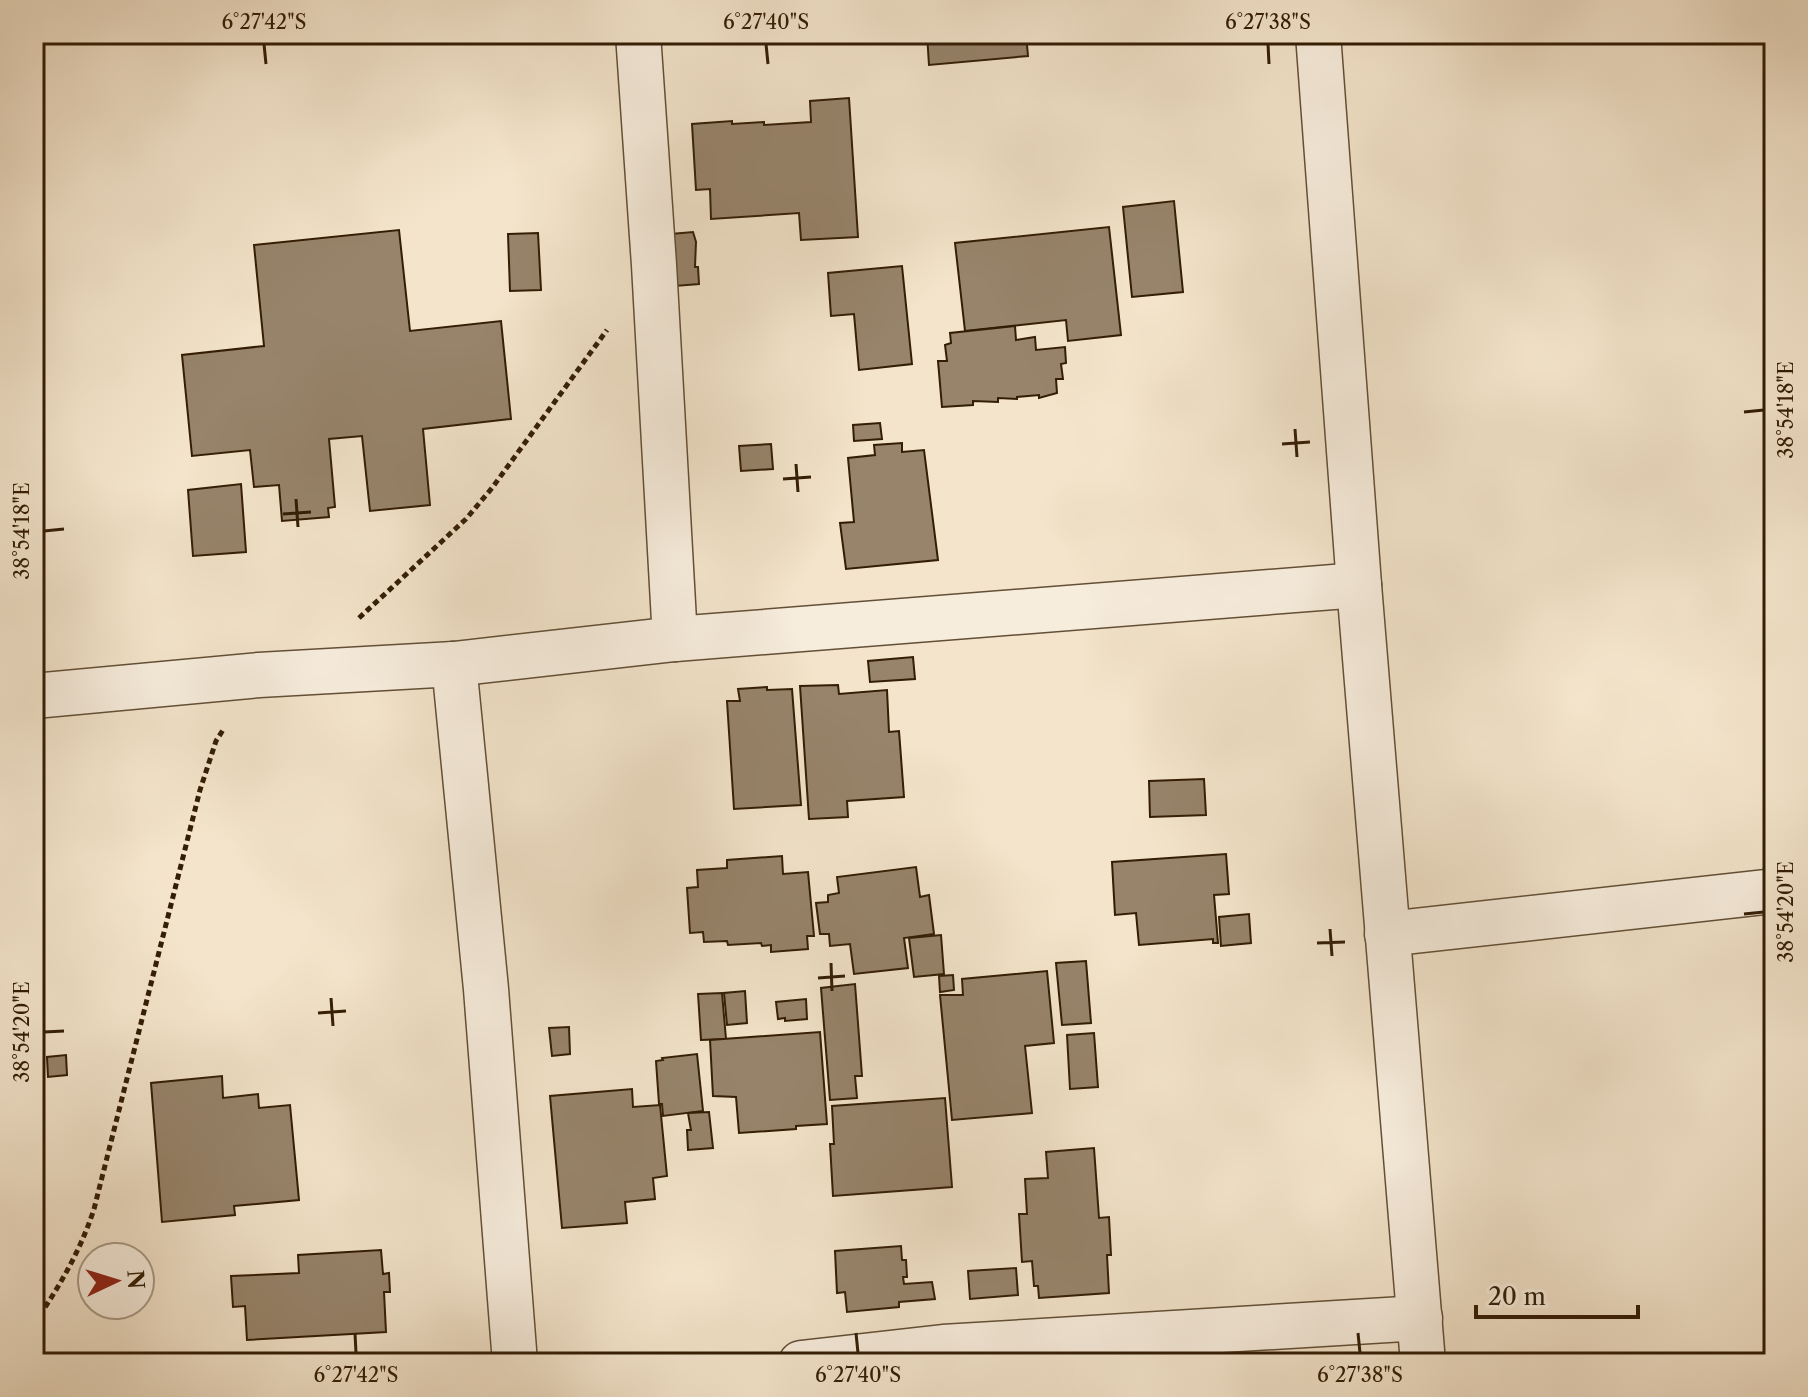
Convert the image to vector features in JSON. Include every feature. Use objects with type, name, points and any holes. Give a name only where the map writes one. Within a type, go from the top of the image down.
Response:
[{"type":"street","points":[[638,34],[675,639]]},
{"type":"street","points":[[1318,34],[1359,585],[1423,1363]]},
{"type":"street","points":[[34,696],[259,675],[454,664],[675,639],[1359,585]]},
{"type":"street","points":[[454,664],[486,989],[515,1363]]},
{"type":"street","points":[[1387,934],[1774,891]]},
{"type":"street","points":[[801,1363],[958,1346],[1420,1318]]},
{"type":"path","points":[[355,622],[466,519],[609,327]]},
{"type":"path","points":[[34,1324],[64,1280],[84,1239],[200,790],[216,741],[259,675]]},
{"type":"building","points":[[927,34],[1026,34],[1028,56],[929,65]]},
{"type":"building","points":[[849,98],[858,237],[801,240],[799,213],[711,219],[710,189],[696,190],[692,124],[811,122],[810,101]]},
{"type":"building","points":[[1174,201],[1183,292],[1132,297],[1123,207]]},
{"type":"building","points":[[1109,227],[1121,335],[1068,341],[1066,320],[965,331],[955,243]]},
{"type":"building","points":[[399,230],[410,331],[501,321],[511,419],[423,429],[430,505],[370,511],[362,436],[329,439],[335,507],[328,508],[329,517],[282,521],[279,485],[254,487],[250,450],[192,456],[182,355],[264,346],[254,245]]},
{"type":"building","points":[[693,232],[699,284],[675,286],[671,234]]},
{"type":"building","points":[[538,233],[541,290],[510,291],[508,234]]},
{"type":"building","points":[[902,266],[912,364],[859,370],[854,314],[831,316],[828,273]]},
{"type":"building","points":[[1015,326],[1016,340],[1035,337],[1036,350],[1065,347],[1066,363],[1061,364],[1063,379],[1056,379],[1057,393],[1039,398],[1039,395],[998,398],[998,402],[973,401],[973,405],[942,407],[938,361],[947,361],[945,345],[951,343],[950,333]]},
{"type":"building","points":[[880,423],[882,439],[854,441],[853,425]]},
{"type":"building","points":[[902,443],[902,452],[924,450],[938,560],[846,569],[840,523],[854,522],[848,458],[875,455],[874,445]]},
{"type":"building","points":[[771,444],[773,469],[741,471],[739,446]]},
{"type":"building","points":[[241,484],[246,552],[193,556],[188,490]]},
{"type":"building","points":[[913,657],[915,679],[870,682],[868,661]]},
{"type":"building","points":[[838,685],[839,694],[887,690],[889,732],[899,731],[904,797],[847,801],[848,817],[809,819],[800,686]]},
{"type":"building","points":[[767,687],[767,690],[792,689],[801,805],[734,809],[727,701],[740,701],[738,689]]},
{"type":"building","points":[[1204,779],[1206,815],[1150,817],[1149,781]]},
{"type":"building","points":[[1226,854],[1229,894],[1214,895],[1218,943],[1213,943],[1213,939],[1139,945],[1136,913],[1115,915],[1112,862]]},
{"type":"building","points":[[782,856],[783,874],[808,872],[814,936],[807,936],[808,949],[771,952],[771,945],[704,942],[703,932],[690,933],[687,888],[698,887],[697,870],[727,868],[727,860]]},
{"type":"building","points":[[916,867],[920,897],[929,895],[934,934],[904,938],[908,968],[854,974],[850,944],[830,946],[829,934],[820,934],[816,903],[828,902],[828,895],[839,893],[837,877]]},
{"type":"building","points":[[1249,914],[1251,943],[1221,946],[1219,917]]},
{"type":"building","points":[[941,935],[944,974],[914,977],[909,938]]},
{"type":"building","points":[[1086,961],[1091,1023],[1062,1025],[1056,963]]},
{"type":"building","points":[[1047,971],[1054,1043],[1025,1046],[1032,1113],[952,1120],[940,995],[963,995],[962,979]]},
{"type":"building","points":[[953,975],[954,990],[940,992],[939,976]]},
{"type":"building","points":[[855,984],[862,1076],[855,1076],[857,1098],[830,1100],[821,988]]},
{"type":"building","points":[[745,991],[747,1023],[727,1025],[724,993]]},
{"type":"building","points":[[722,993],[726,1039],[701,1040],[698,994]]},
{"type":"building","points":[[806,999],[807,1019],[778,1019],[776,1002]]},
{"type":"building","points":[[569,1027],[570,1054],[552,1056],[549,1028]]},
{"type":"building","points":[[820,1032],[827,1124],[739,1133],[736,1097],[713,1096],[710,1040]]},
{"type":"building","points":[[1094,1033],[1098,1087],[1070,1089],[1067,1035]]},
{"type":"building","points":[[697,1054],[703,1111],[663,1116],[662,1104],[659,1104],[656,1061]]},
{"type":"building","points":[[66,1055],[67,1075],[48,1077],[47,1057]]},
{"type":"building","points":[[222,1076],[223,1098],[258,1094],[259,1108],[290,1105],[299,1200],[234,1206],[235,1215],[162,1222],[151,1083]]},
{"type":"building","points":[[632,1089],[633,1107],[660,1105],[667,1176],[653,1178],[655,1199],[625,1202],[627,1223],[562,1228],[550,1096]]},
{"type":"building","points":[[945,1098],[952,1187],[833,1196],[830,1144],[834,1144],[832,1106]]},
{"type":"building","points":[[709,1112],[713,1148],[688,1150],[687,1130],[691,1130],[688,1113]]},
{"type":"building","points":[[1094,1148],[1099,1218],[1109,1217],[1109,1293],[1039,1298],[1038,1286],[1034,1286],[1032,1261],[1022,1262],[1019,1214],[1027,1214],[1025,1179],[1048,1178],[1046,1152]]},
{"type":"building","points":[[901,1246],[902,1260],[906,1260],[907,1277],[903,1277],[904,1284],[932,1282],[935,1299],[899,1302],[899,1307],[847,1312],[845,1292],[837,1293],[835,1251]]},
{"type":"building","points":[[381,1250],[383,1274],[389,1273],[390,1292],[384,1292],[386,1332],[247,1340],[245,1306],[233,1307],[231,1276],[299,1273],[298,1255]]},
{"type":"building","points":[[1016,1268],[1018,1295],[970,1299],[968,1271]]}]
